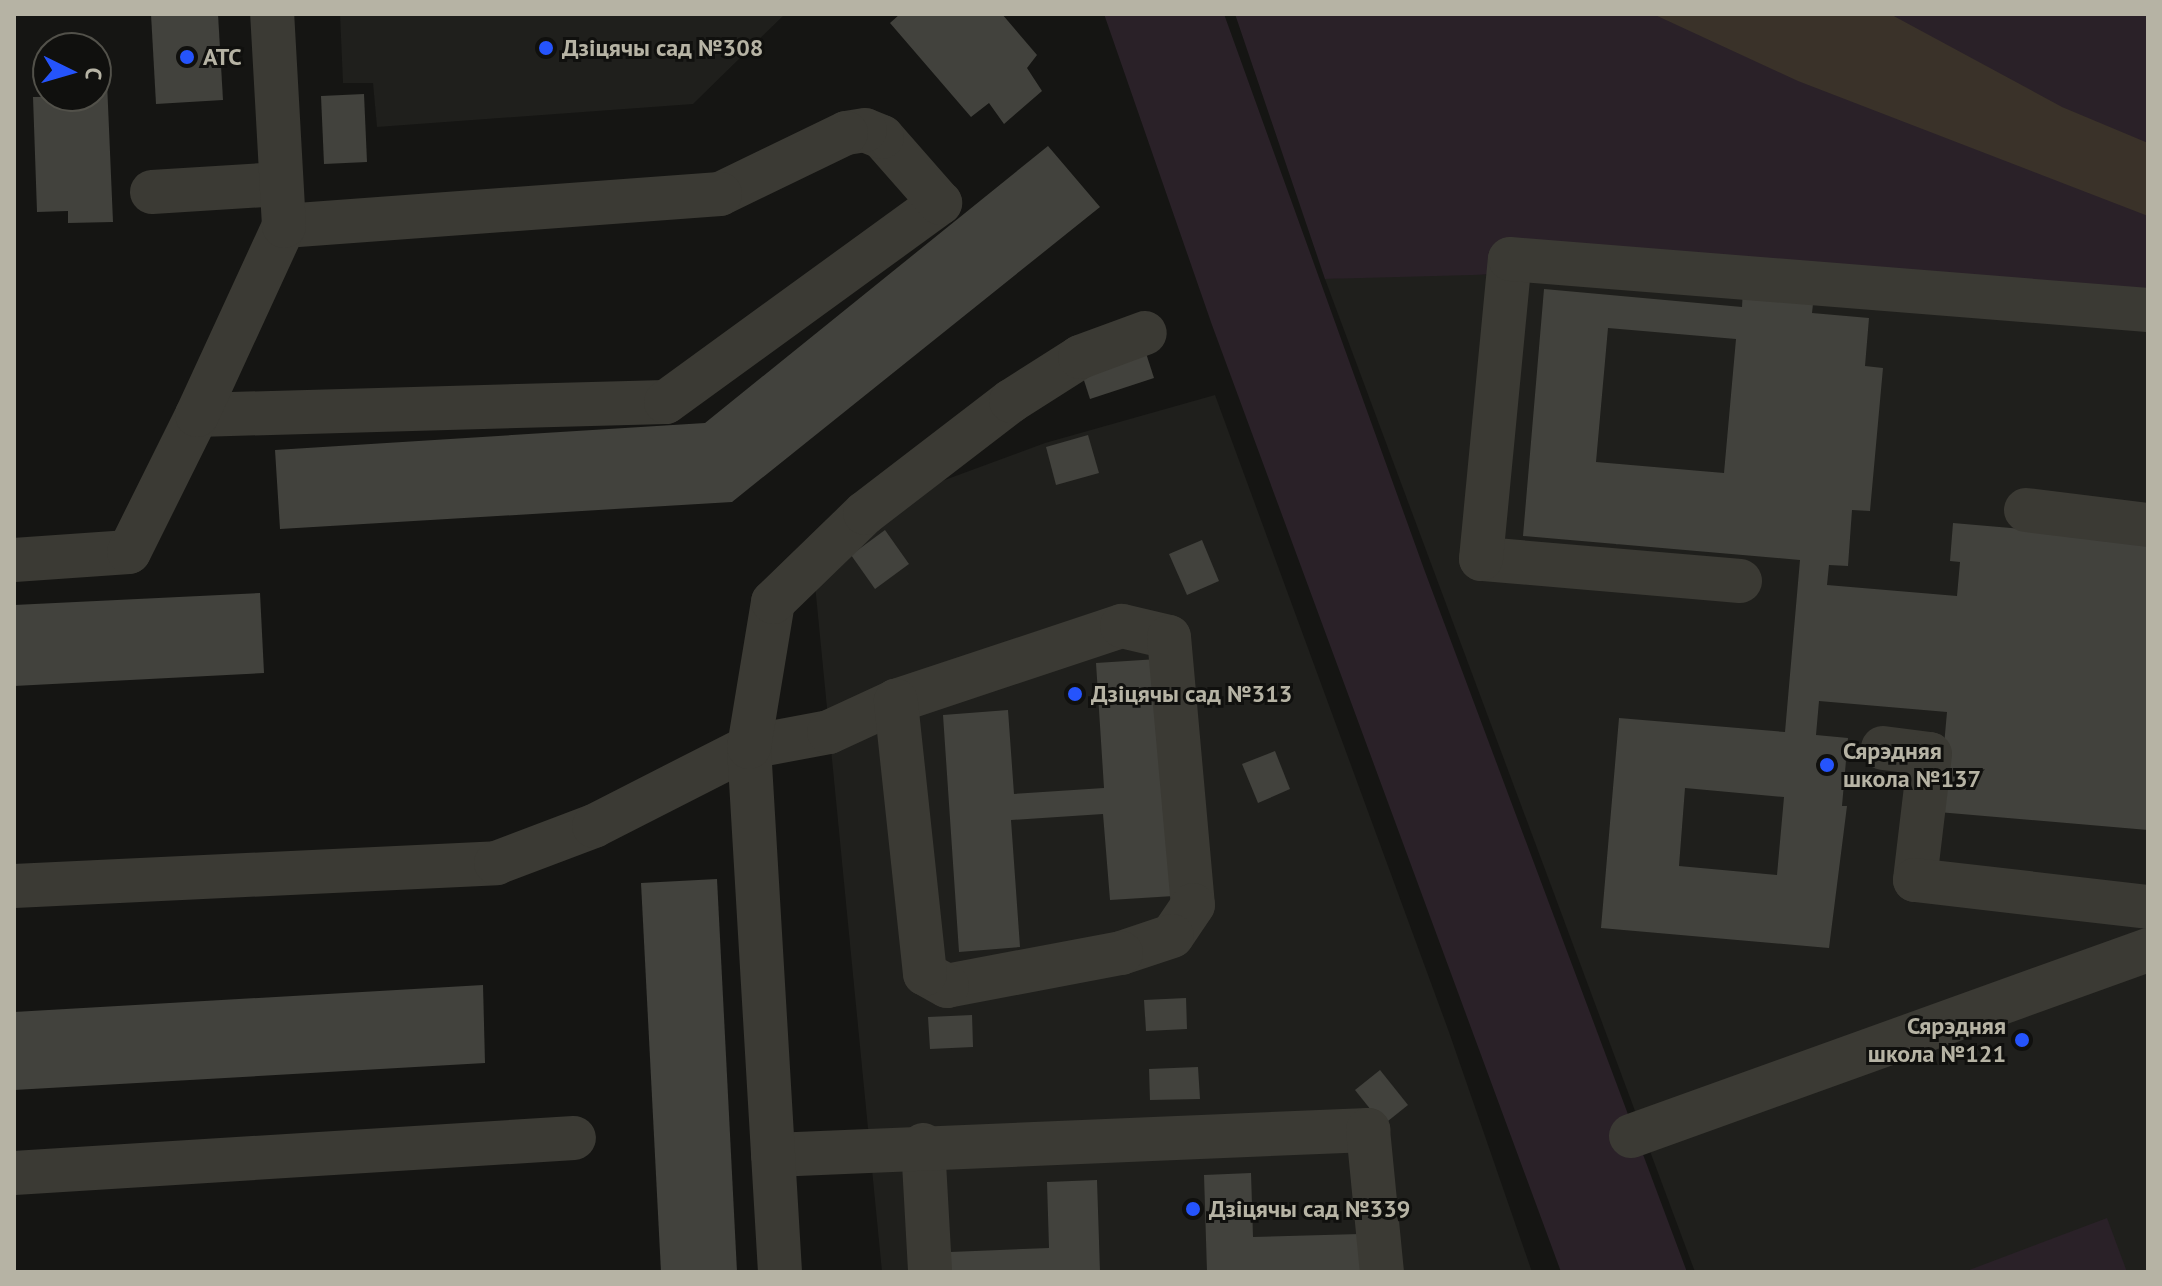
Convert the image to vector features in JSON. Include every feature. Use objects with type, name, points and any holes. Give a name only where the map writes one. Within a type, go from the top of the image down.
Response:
[{"type":"lane","points":[[14,560],[129,552],[197,415],[282,205],[272,14]]},
{"type":"lane","points":[[152,192],[282,205],[720,194],[846,133],[865,130],[882,137],[940,203],[666,402],[197,415]]},
{"type":"lane","points":[[1740,581],[1481,559],[1510,259],[2148,310]]},
{"type":"lane","points":[[780,1272],[749,747],[773,602],[865,513],[1011,401],[1080,357],[1145,333]]},
{"type":"lane","points":[[2026,510],[2148,525]]},
{"type":"lane","points":[[14,886],[496,863],[594,826],[749,747],[829,732],[896,701],[1122,626],[1169,637],[1193,905],[1172,936],[1121,953],[947,986],[925,974],[896,701]]},
{"type":"lane","points":[[1883,748],[1930,754],[1915,880],[2148,907]]},
{"type":"lane","points":[[1631,1136],[2148,950]]},
{"type":"lane","points":[[773,1155],[923,1145],[1368,1130],[1382,1272]]},
{"type":"lane","points":[[14,1173],[574,1138]]},
{"type":"lane","points":[[923,1145],[930,1272]]},
{"type":"shaded area","name":"Дзіцячы сад №308","points":[[340,14],[785,14],[693,104],[377,127],[373,83],[343,83]]},
{"type":"shaded area","points":[[1104,14],[1224,14],[1424,569],[1687,1272],[1561,1272],[1212,325]]},
{"type":"shaded area","points":[[1235,14],[2148,14],[2148,328],[1509,274],[1325,279]]},
{"type":"shaded area","points":[[1653,14],[1890,14],[2062,107],[2148,143],[2148,216],[1798,81]]},
{"type":"shaded area","name":"Сярэдняя школа №137","points":[[1449,272],[2148,328],[2148,1272],[1695,1272],[1325,279]]},
{"type":"shaded area","name":"Дзіцячы сад №313","points":[[1215,395],[1449,1032],[1532,1272],[882,1272],[815,585],[904,495],[1045,443]]},
{"type":"shaded area","points":[[2107,1218],[2127,1272],[1964,1272]]},
{"type":"building","name":"АТС","points":[[151,14],[218,14],[223,100],[156,104]]},
{"type":"building","points":[[900,14],[1002,14],[1037,55],[1027,68],[1042,91],[1004,124],[989,103],[971,117],[890,23]]},
{"type":"building","points":[[364,94],[367,162],[324,164],[321,96]]},
{"type":"building","points":[[34,112],[108,112],[113,222],[68,223],[68,211],[37,212]]},
{"type":"building","points":[[1048,146],[1100,207],[732,502],[280,529],[275,450],[705,423]]},
{"type":"building","points":[[1544,289],[1742,307],[1743,289],[1814,295],[1812,313],[1869,318],[1865,366],[1883,368],[1870,511],[1852,510],[1848,566],[1829,565],[1827,585],[1957,596],[1960,562],[1950,561],[1953,523],[2148,540],[2148,830],[1938,812],[1947,712],[1819,701],[1816,735],[1848,738],[1842,806],[1847,806],[1829,948],[1601,928],[1619,718],[1785,732],[1800,560],[1523,536]],"holes":[[[1608,328],[1736,339],[1724,473],[1596,462]],[[1685,788],[1784,797],[1777,875],[1679,866]]]},
{"type":"building","points":[[1144,347],[1154,378],[1090,399],[1080,368]]},
{"type":"building","points":[[1088,435],[1099,473],[1056,485],[1046,447]]},
{"type":"building","points":[[885,530],[909,564],[875,589],[851,555]]},
{"type":"building","points":[[1202,540],[1219,581],[1187,595],[1169,554]]},
{"type":"building","points":[[260,593],[264,673],[14,686],[14,605]]},
{"type":"building","points":[[1158,659],[1174,896],[1110,900],[1103,814],[1011,820],[1020,947],[959,952],[943,715],[1008,710],[1014,794],[1104,788],[1096,663]]},
{"type":"building","points":[[1275,751],[1290,789],[1258,803],[1242,764]]},
{"type":"building","points":[[717,879],[737,1272],[661,1272],[641,883]]},
{"type":"building","points":[[483,985],[485,1063],[14,1090],[14,1012]]},
{"type":"building","points":[[1186,998],[1187,1029],[1146,1031],[1144,1000]]},
{"type":"building","points":[[972,1015],[973,1047],[930,1049],[928,1017]]},
{"type":"building","points":[[1198,1067],[1200,1099],[1150,1100],[1149,1069]]},
{"type":"building","points":[[1380,1070],[1408,1105],[1383,1125],[1355,1090]]},
{"type":"building","points":[[1251,1173],[1253,1237],[1360,1234],[1362,1272],[1207,1272],[1204,1175]]},
{"type":"building","points":[[1097,1180],[1100,1272],[951,1272],[950,1252],[1049,1248],[1047,1182]]},
{"type":"place","name":"Дзіцячы сад №308","points":[[546,48]]},
{"type":"place","name":"АТС","points":[[187,57]]},
{"type":"place","name":"Дзіцячы сад №313","points":[[1075,694]]},
{"type":"place","name":"Сярэдняя школа №137","points":[[1827,765]]},
{"type":"place","name":"Сярэдняя школа №121","points":[[2022,1040]]},
{"type":"place","name":"Дзіцячы сад №339","points":[[1193,1209]]}]
